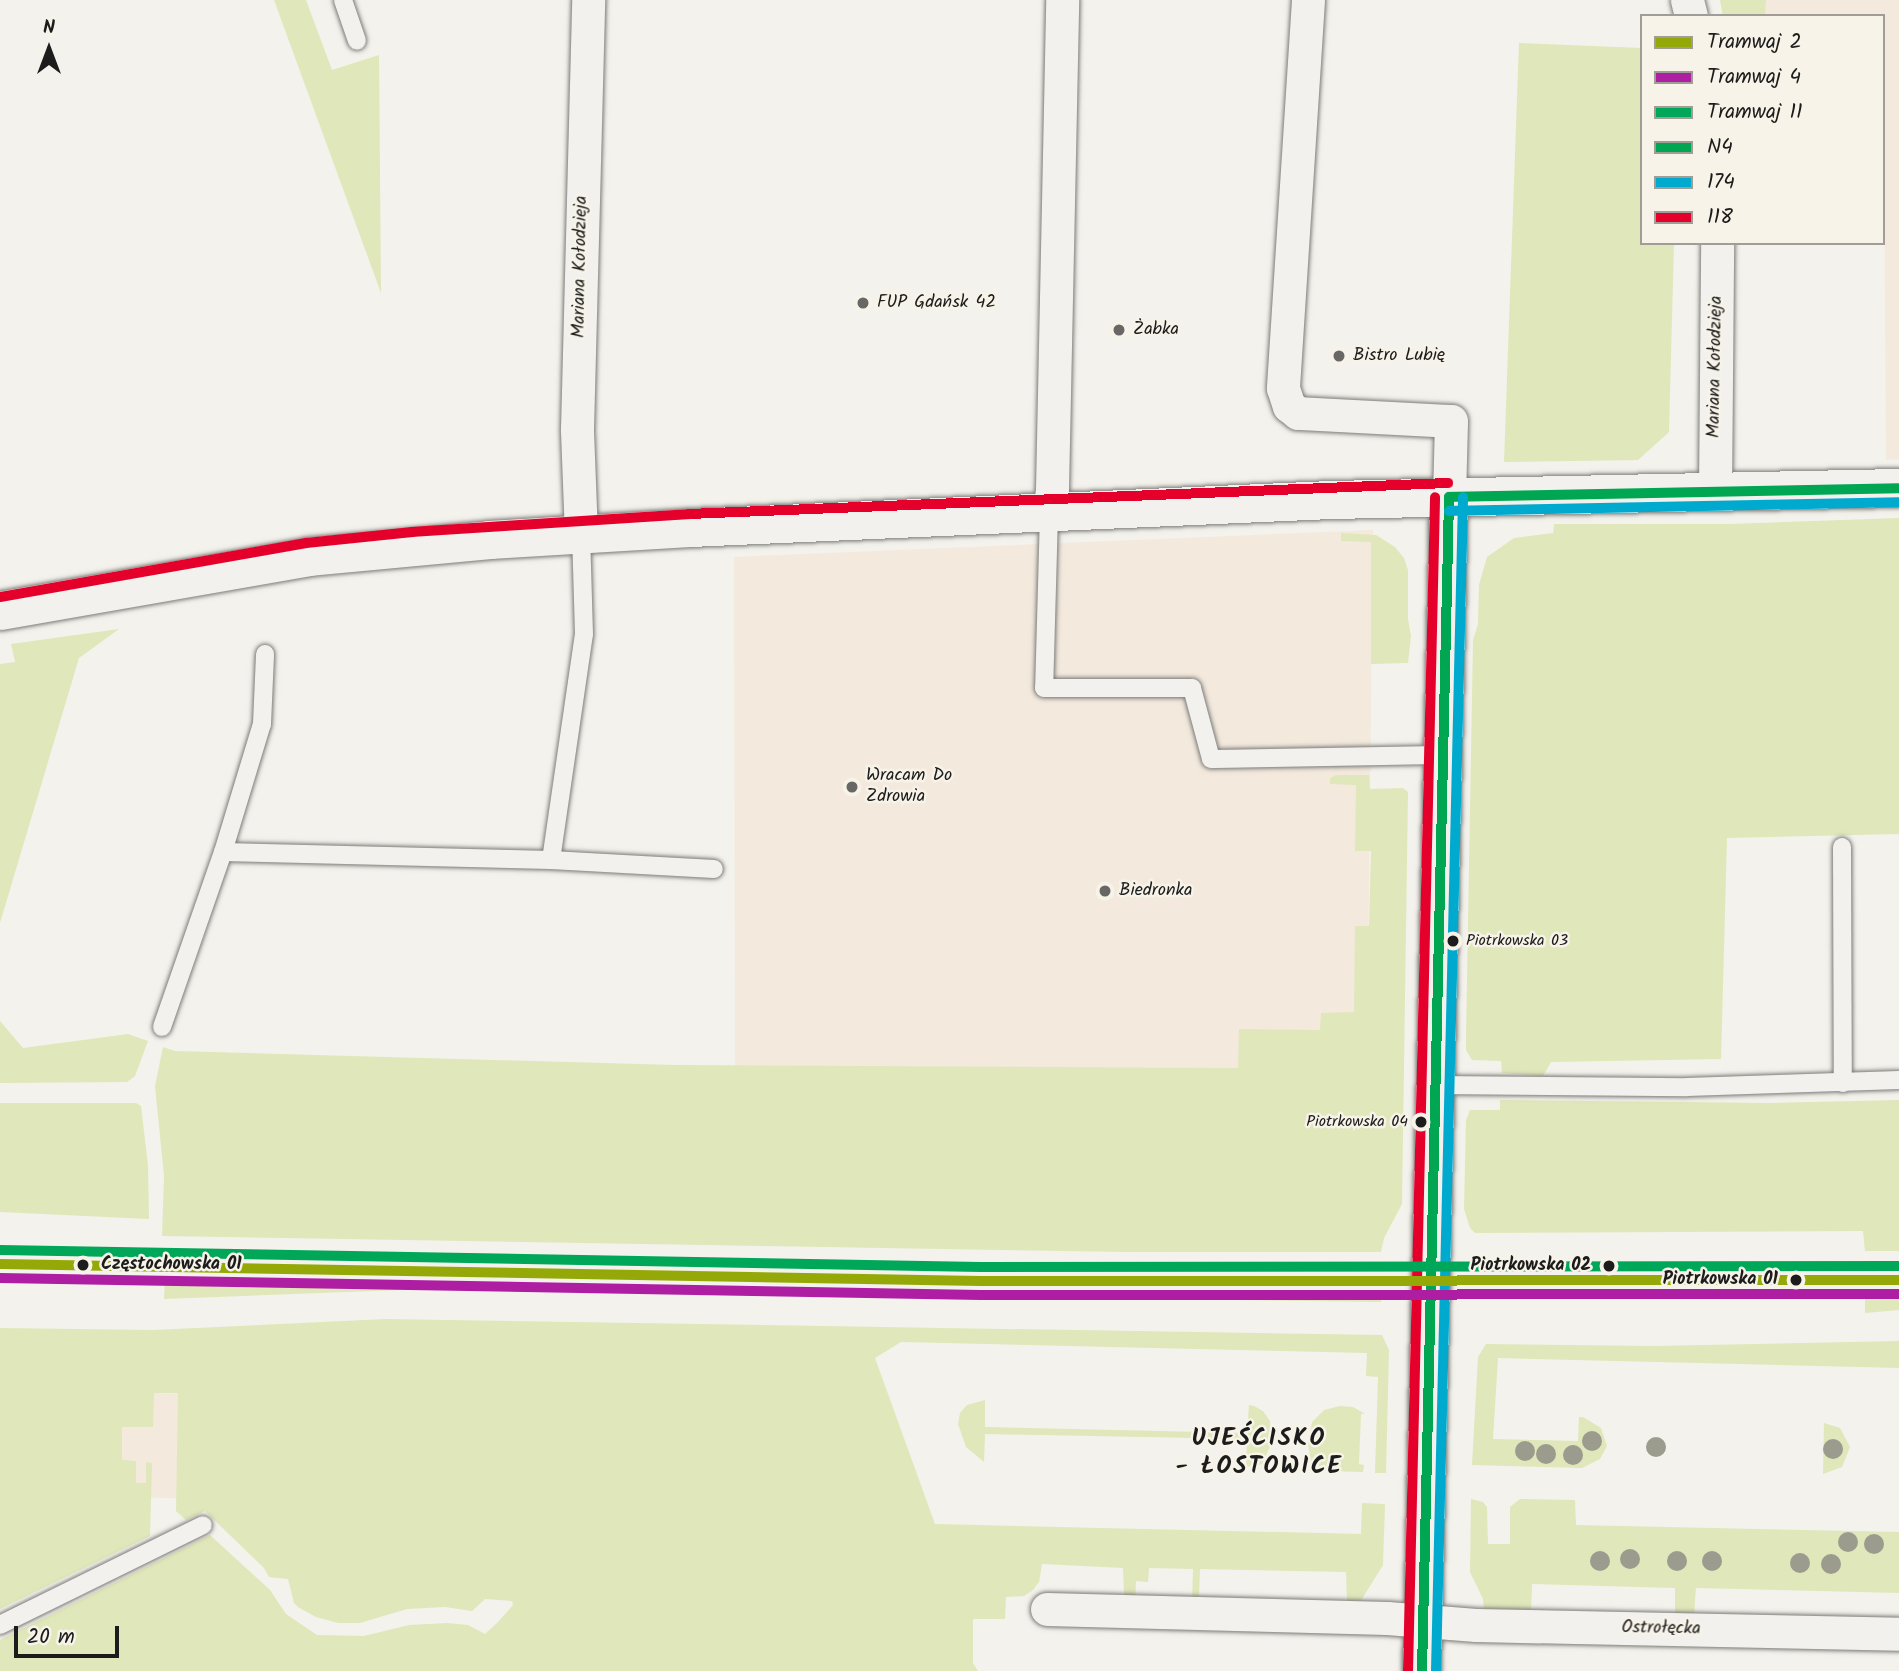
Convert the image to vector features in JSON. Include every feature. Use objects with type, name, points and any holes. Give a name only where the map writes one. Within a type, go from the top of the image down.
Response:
[{"type":"street","name":"Mariana Kołodzieja","points":[[581,535],[577,429],[588,0]]},
{"type":"street","points":[[1049,514],[1052,489],[1062,0]]},
{"type":"street","points":[[1308,0],[1283,388],[1289,406],[1298,413],[1451,421],[1422,1671]]},
{"type":"street","name":"Mariana Kołodzieja","points":[[1715,492],[1717,245]]},
{"type":"street","points":[[0,611],[308,557],[413,546],[581,535],[1449,497],[1899,488]]},
{"type":"street","name":"Ostrołęcka","points":[[1047,1609],[1476,1625],[1899,1634]]},
{"type":"lane","points":[[344,0],[357,41]]},
{"type":"lane","points":[[1049,514],[1044,688],[1192,688],[1210,759],[1443,755]]},
{"type":"lane","points":[[551,860],[584,634],[581,535]]},
{"type":"lane","points":[[162,1027],[223,852],[262,724],[265,654]]},
{"type":"lane","points":[[1842,847],[1843,1083]]},
{"type":"lane","points":[[223,852],[551,860],[714,869]]},
{"type":"lane","points":[[1436,1085],[1631,1087],[1899,1080]]},
{"type":"lane","points":[[0,1625],[203,1525]]},
{"type":"shaded area","points":[[1766,0],[1899,0],[1899,459],[1886,460],[1885,14],[1765,14]]},
{"type":"shaded area","points":[[1373,530],[1367,1065],[1239,1068],[735,1066],[734,557]]},
{"type":"shaded area","points":[[89,1392],[209,1394],[206,1499],[87,1496]]},
{"type":"green space","points":[[274,0],[306,0],[332,70],[379,55],[381,293]]},
{"type":"green space","points":[[1720,0],[1766,0],[1765,14],[1723,14]]},
{"type":"green space","points":[[1519,43],[1640,48],[1640,245],[1674,245],[1669,432],[1638,460],[1504,462]]},
{"type":"green space","points":[[1899,518],[1899,834],[1727,838],[1721,1059],[1551,1062],[1543,1076],[1502,1073],[1501,1061],[1472,1060],[1466,1050],[1466,1036],[1473,640],[1478,624],[1479,585],[1487,557],[1514,538],[1553,533],[1554,524],[1729,524]]},
{"type":"green space","points":[[1341,533],[1376,535],[1395,547],[1404,558],[1408,570],[1408,619],[1411,636],[1408,663],[1371,664],[1371,542],[1341,541]]},
{"type":"green space","points":[[119,629],[79,658],[0,923],[0,664],[15,662],[11,644]]},
{"type":"green space","points":[[1336,775],[1369,775],[1370,789],[1403,788],[1408,792],[1402,1204],[1384,1238],[1381,1252],[1129,1252],[162,1236],[164,1176],[155,1086],[163,1047],[175,1051],[674,1065],[1238,1068],[1239,1029],[1320,1030],[1321,1013],[1354,1012],[1355,926],[1369,926],[1371,851],[1355,851],[1356,785],[1330,784],[1330,778]]},
{"type":"green space","points":[[0,1021],[23,1048],[128,1034],[148,1041],[135,1076],[127,1082],[0,1083]]},
{"type":"green space","points":[[1500,1100],[1770,1103],[1899,1100],[1899,1251],[1865,1251],[1863,1231],[1475,1233],[1470,1228],[1464,1209],[1466,1120],[1470,1110],[1500,1110]]},
{"type":"green space","points":[[0,1103],[136,1103],[141,1106],[148,1166],[149,1219],[0,1212]]},
{"type":"green space","points":[[165,1278],[1027,1292],[1381,1292],[1381,1302],[426,1289],[164,1299]]},
{"type":"green space","points":[[1865,1290],[1899,1290],[1899,1310],[1865,1313]]},
{"type":"green space","points":[[386,1319],[1382,1335],[1389,1350],[1386,1473],[1375,1473],[1378,1377],[1366,1376],[1367,1353],[901,1342],[875,1358],[935,1524],[1361,1534],[1362,1503],[1385,1504],[1383,1565],[1360,1602],[1347,1602],[1346,1572],[1200,1569],[1199,1596],[1192,1603],[1193,1569],[1149,1568],[1148,1582],[1136,1581],[1135,1603],[1126,1599],[1123,1568],[1042,1564],[1039,1582],[1033,1590],[1024,1596],[1006,1597],[1005,1619],[973,1619],[973,1663],[978,1671],[0,1671],[0,1640],[210,1535],[270,1590],[286,1614],[317,1635],[364,1636],[409,1625],[447,1623],[468,1625],[485,1634],[513,1605],[512,1601],[485,1599],[472,1611],[445,1607],[407,1609],[360,1623],[338,1623],[316,1617],[294,1603],[288,1579],[269,1577],[264,1568],[205,1511],[186,1520],[176,1511],[178,1393],[154,1393],[153,1427],[122,1427],[122,1460],[136,1461],[136,1483],[146,1483],[146,1462],[152,1463],[150,1536],[0,1609],[0,1328],[153,1330]]},
{"type":"green space","points":[[1899,1341],[1899,1368],[1498,1358],[1493,1439],[1578,1441],[1579,1417],[1583,1417],[1601,1428],[1607,1446],[1600,1459],[1582,1468],[1472,1465],[1478,1357],[1486,1344],[1654,1346]]},
{"type":"green space","points":[[985,1400],[985,1427],[1247,1433],[1249,1405],[1263,1411],[1270,1421],[1271,1444],[1262,1464],[1246,1467],[1247,1439],[985,1434],[984,1462],[966,1447],[958,1424],[960,1413],[967,1405]]},
{"type":"green space","points":[[1340,1406],[1353,1407],[1365,1414],[1361,1414],[1359,1464],[1364,1465],[1363,1472],[1325,1471],[1311,1462],[1308,1444],[1312,1422],[1324,1410]]},
{"type":"green space","points":[[1824,1423],[1840,1428],[1850,1447],[1842,1467],[1823,1474]]},
{"type":"green space","points":[[1471,1499],[1483,1502],[1487,1507],[1488,1544],[1510,1544],[1510,1507],[1520,1499],[1575,1500],[1576,1525],[1899,1532],[1899,1593],[1696,1588],[1694,1615],[1675,1614],[1675,1588],[1532,1584],[1531,1611],[1484,1610],[1483,1599],[1470,1572]]},
{"type":"tram line","name":"11","points":[[0,1250],[981,1267],[1899,1266]]},
{"type":"tram line","name":"2","points":[[0,1264],[981,1281],[1899,1280]]},
{"type":"tram line","name":"4","points":[[0,1278],[981,1295],[1899,1294]]},
{"type":"transit line","name":"118","points":[[0,597],[306,543],[412,532],[689,514],[1448,483]]},
{"type":"transit line","name":"N4","points":[[1449,497],[1899,488]]},
{"type":"transit line","name":"118","points":[[1408,1671],[1435,497]]},
{"type":"transit line","name":"N4","points":[[1422,1671],[1449,497]]},
{"type":"transit line","name":"174","points":[[1436,1671],[1463,497]]},
{"type":"transit line","name":"174","points":[[1449,511],[1899,502]]},
{"type":"place","name":"FUP Gdańsk 42","points":[[863,303]]},
{"type":"place","name":"Żabka","points":[[1119,330]]},
{"type":"place","name":"Bistro Lubię","points":[[1339,356]]},
{"type":"place","name":"Wracam Do Zdrowia","points":[[852,787]]},
{"type":"place","name":"Biedronka","points":[[1105,891]]},
{"type":"place","name":"Piotrkowska 03","points":[[1453,941]]},
{"type":"place","name":"Piotrkowska 04","points":[[1421,1122]]},
{"type":"place","name":"Częstochowska 01","points":[[83,1265]]},
{"type":"place","name":"Piotrkowska 02","points":[[1609,1266]]},
{"type":"place","name":"Piotrkowska 01","points":[[1796,1280]]},
{"type":"district","name":"UJEŚCISKO - ŁOSTOWICE","points":[[1259,1453]]}]
